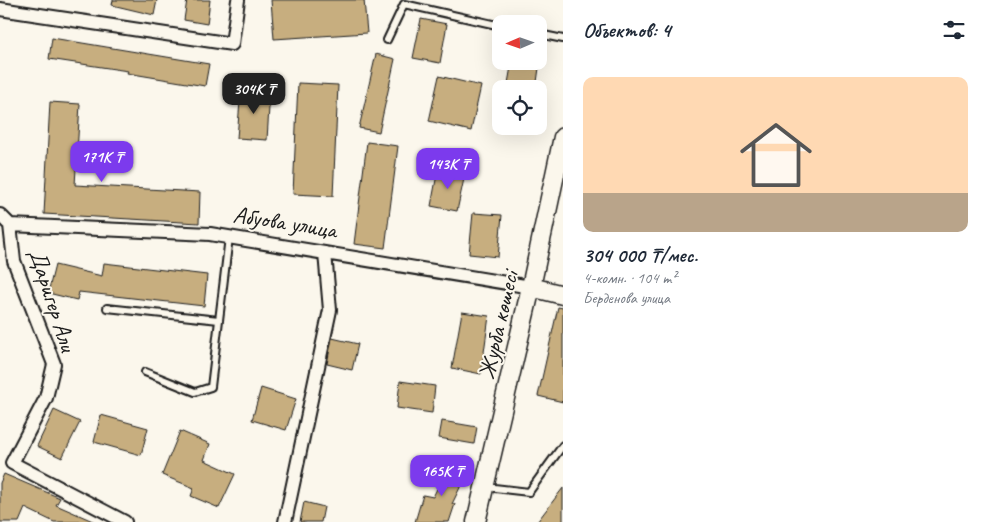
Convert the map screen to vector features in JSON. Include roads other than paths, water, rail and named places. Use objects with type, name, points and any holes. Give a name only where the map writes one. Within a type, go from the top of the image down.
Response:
[{"type":"street","points":[[0,9],[232,44],[238,0]]},
{"type":"street","name":"Журба көшесі","points":[[476,522],[531,288],[563,138]]},
{"type":"street","points":[[0,215],[10,225]]},
{"type":"street","name":"Абуова улица","points":[[10,225],[210,234],[563,295]]},
{"type":"street","name":"Даригер Али","points":[[10,225],[14,261],[54,364],[46,398],[12,463],[125,522]]},
{"type":"street","points":[[284,522],[330,310],[325,253]]},
{"type":"lane","points":[[386,40],[404,4],[492,24]]},
{"type":"lane","points":[[548,36],[563,39]]},
{"type":"lane","points":[[145,372],[195,392],[211,387],[229,237]]},
{"type":"lane","points":[[107,308],[219,320]]},
{"type":"lane","points":[[485,487],[529,492],[563,445]]}]
